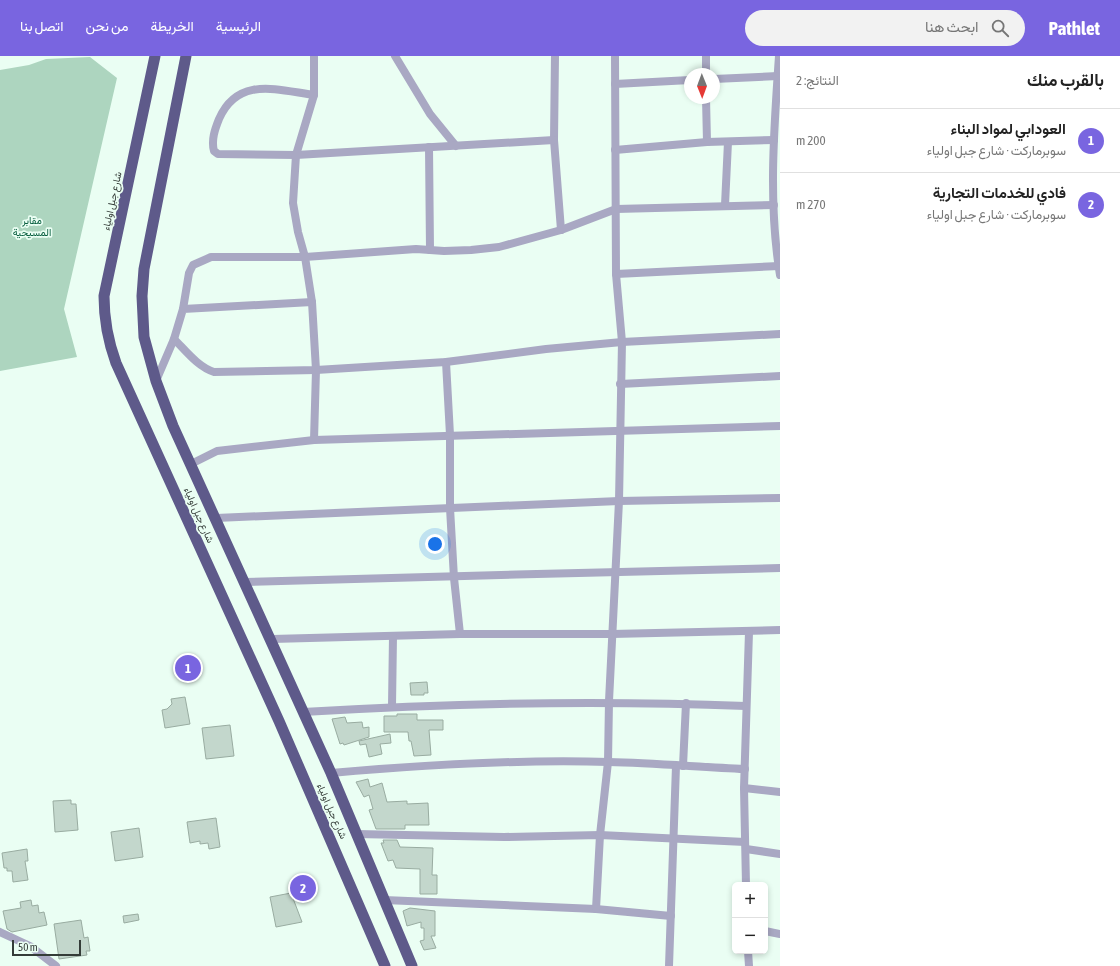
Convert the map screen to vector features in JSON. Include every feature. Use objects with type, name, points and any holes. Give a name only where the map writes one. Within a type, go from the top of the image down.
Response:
[{"type":"highway","name":"شارع جبل اولياء","points":[[155,56],[104,296],[104,318],[108,342],[116,363],[279,721],[385,966]]},
{"type":"highway","name":"شارع جبل اولياء","points":[[186,56],[144,269],[142,318],[144,338],[156,381],[191,464],[244,582],[272,639],[331,773],[412,966]]},
{"type":"street","points":[[314,56],[314,95],[296,155],[293,203],[298,232],[306,256],[312,302],[316,370],[314,440]]},
{"type":"street","points":[[395,56],[430,114],[456,146]]},
{"type":"street","points":[[555,56],[554,140],[561,230]]},
{"type":"street","points":[[596,910],[600,835],[608,762],[614,571],[619,501],[619,432],[622,342],[616,274],[615,56]]},
{"type":"street","points":[[706,56],[706,68]]},
{"type":"street","points":[[779,56],[777,126],[774,140],[777,196],[774,205],[778,266],[780,275]]},
{"type":"street","points":[[720,79],[778,76]]},
{"type":"street","points":[[615,84],[684,80]]},
{"type":"street","points":[[314,95],[264,88],[253,89],[240,94],[225,107],[215,128],[212,145],[214,151],[218,154],[296,155],[554,140]]},
{"type":"street","points":[[706,104],[707,142]]},
{"type":"street","points":[[615,150],[707,142],[774,140]]},
{"type":"street","points":[[725,205],[728,142]]},
{"type":"street","points":[[429,147],[430,250]]},
{"type":"street","points":[[156,381],[174,339],[183,309],[189,273],[193,265],[202,259],[210,257],[306,256],[416,248],[430,250],[464,250],[499,247],[561,230],[616,209],[725,205],[774,205]]},
{"type":"street","points":[[616,274],[778,266]]},
{"type":"street","points":[[183,309],[312,302]]},
{"type":"street","points":[[174,339],[206,370],[214,372],[316,370],[446,362],[546,349],[622,342],[780,334]]},
{"type":"street","points":[[446,362],[450,435],[450,508],[454,578],[460,634]]},
{"type":"street","points":[[620,384],[780,376]]},
{"type":"street","points":[[191,464],[217,451],[314,440],[780,426]]},
{"type":"street","points":[[216,518],[619,501],[780,498]]},
{"type":"street","points":[[244,582],[454,578],[614,571],[780,568]]},
{"type":"street","points":[[272,639],[460,634],[612,634],[749,632],[780,630]]},
{"type":"street","points":[[746,882],[744,788],[749,632]]},
{"type":"street","points":[[392,636],[392,706]]},
{"type":"street","points":[[303,712],[392,706],[609,701],[746,706]]},
{"type":"street","points":[[669,966],[675,838],[686,703]]},
{"type":"street","points":[[331,773],[436,764],[608,762],[745,769]]},
{"type":"street","points":[[744,788],[780,792]]},
{"type":"street","points":[[356,834],[504,837],[600,835],[675,838],[746,845],[780,854]]},
{"type":"street","points":[[384,900],[596,910],[671,916]]},
{"type":"street","points":[[0,932],[30,946],[56,966]]},
{"type":"street","points":[[768,932],[780,934]]},
{"type":"street","points":[[748,954],[749,966]]},
{"type":"green space","name":"مقابر المسيحية","points":[[90,57],[117,78],[64,309],[77,357],[0,371],[0,70],[29,65],[46,59]]},
{"type":"building","points":[[427,682],[428,693],[424,693],[424,695],[411,695],[410,683]]},
{"type":"building","points":[[185,697],[190,724],[165,728],[162,710],[167,709],[172,704],[171,699]]},
{"type":"building","points":[[397,714],[417,714],[417,720],[443,720],[443,730],[429,730],[431,755],[414,756],[411,741],[409,741],[408,732],[384,732],[384,716],[397,716]]},
{"type":"building","points":[[345,717],[347,723],[362,722],[363,728],[369,727],[369,737],[344,745],[343,743],[340,744],[332,719]]},
{"type":"building","points":[[230,725],[234,756],[206,759],[202,728]]},
{"type":"building","points":[[390,734],[391,743],[380,744],[382,754],[369,757],[366,744],[360,745],[359,741]]},
{"type":"building","points":[[368,779],[370,787],[382,783],[387,802],[407,801],[407,804],[428,803],[429,825],[405,825],[405,829],[376,829],[369,810],[373,809],[369,795],[364,797],[356,782]]},
{"type":"building","points":[[71,800],[71,804],[76,804],[78,830],[55,832],[53,801]]},
{"type":"building","points":[[216,818],[220,847],[209,849],[208,843],[200,844],[200,841],[190,843],[187,822]]},
{"type":"building","points":[[139,828],[143,857],[115,861],[111,832]]},
{"type":"building","points":[[383,840],[397,840],[400,847],[433,848],[432,875],[437,875],[437,894],[420,894],[420,869],[396,868],[393,860],[388,861],[381,843],[384,843]]},
{"type":"building","points":[[27,849],[28,861],[25,861],[28,880],[13,882],[12,871],[7,871],[7,868],[4,868],[2,853]]},
{"type":"building","points":[[291,893],[302,922],[276,927],[270,897]]},
{"type":"building","points":[[31,900],[32,906],[38,905],[39,913],[44,912],[47,925],[12,932],[7,929],[3,911],[21,908],[20,902]]},
{"type":"building","points":[[410,908],[435,911],[435,936],[431,936],[436,948],[424,950],[420,941],[424,940],[424,928],[421,928],[421,922],[407,926],[403,911]]},
{"type":"building","points":[[138,914],[139,920],[124,923],[123,916]]},
{"type":"building","points":[[81,920],[84,938],[88,937],[90,951],[86,951],[87,955],[59,959],[54,924]]},
{"type":"place","name":"العودابي لمواد البناء","points":[[188,668]]},
{"type":"place","name":"فادي للخدمات التجارية","points":[[303,888]]}]
